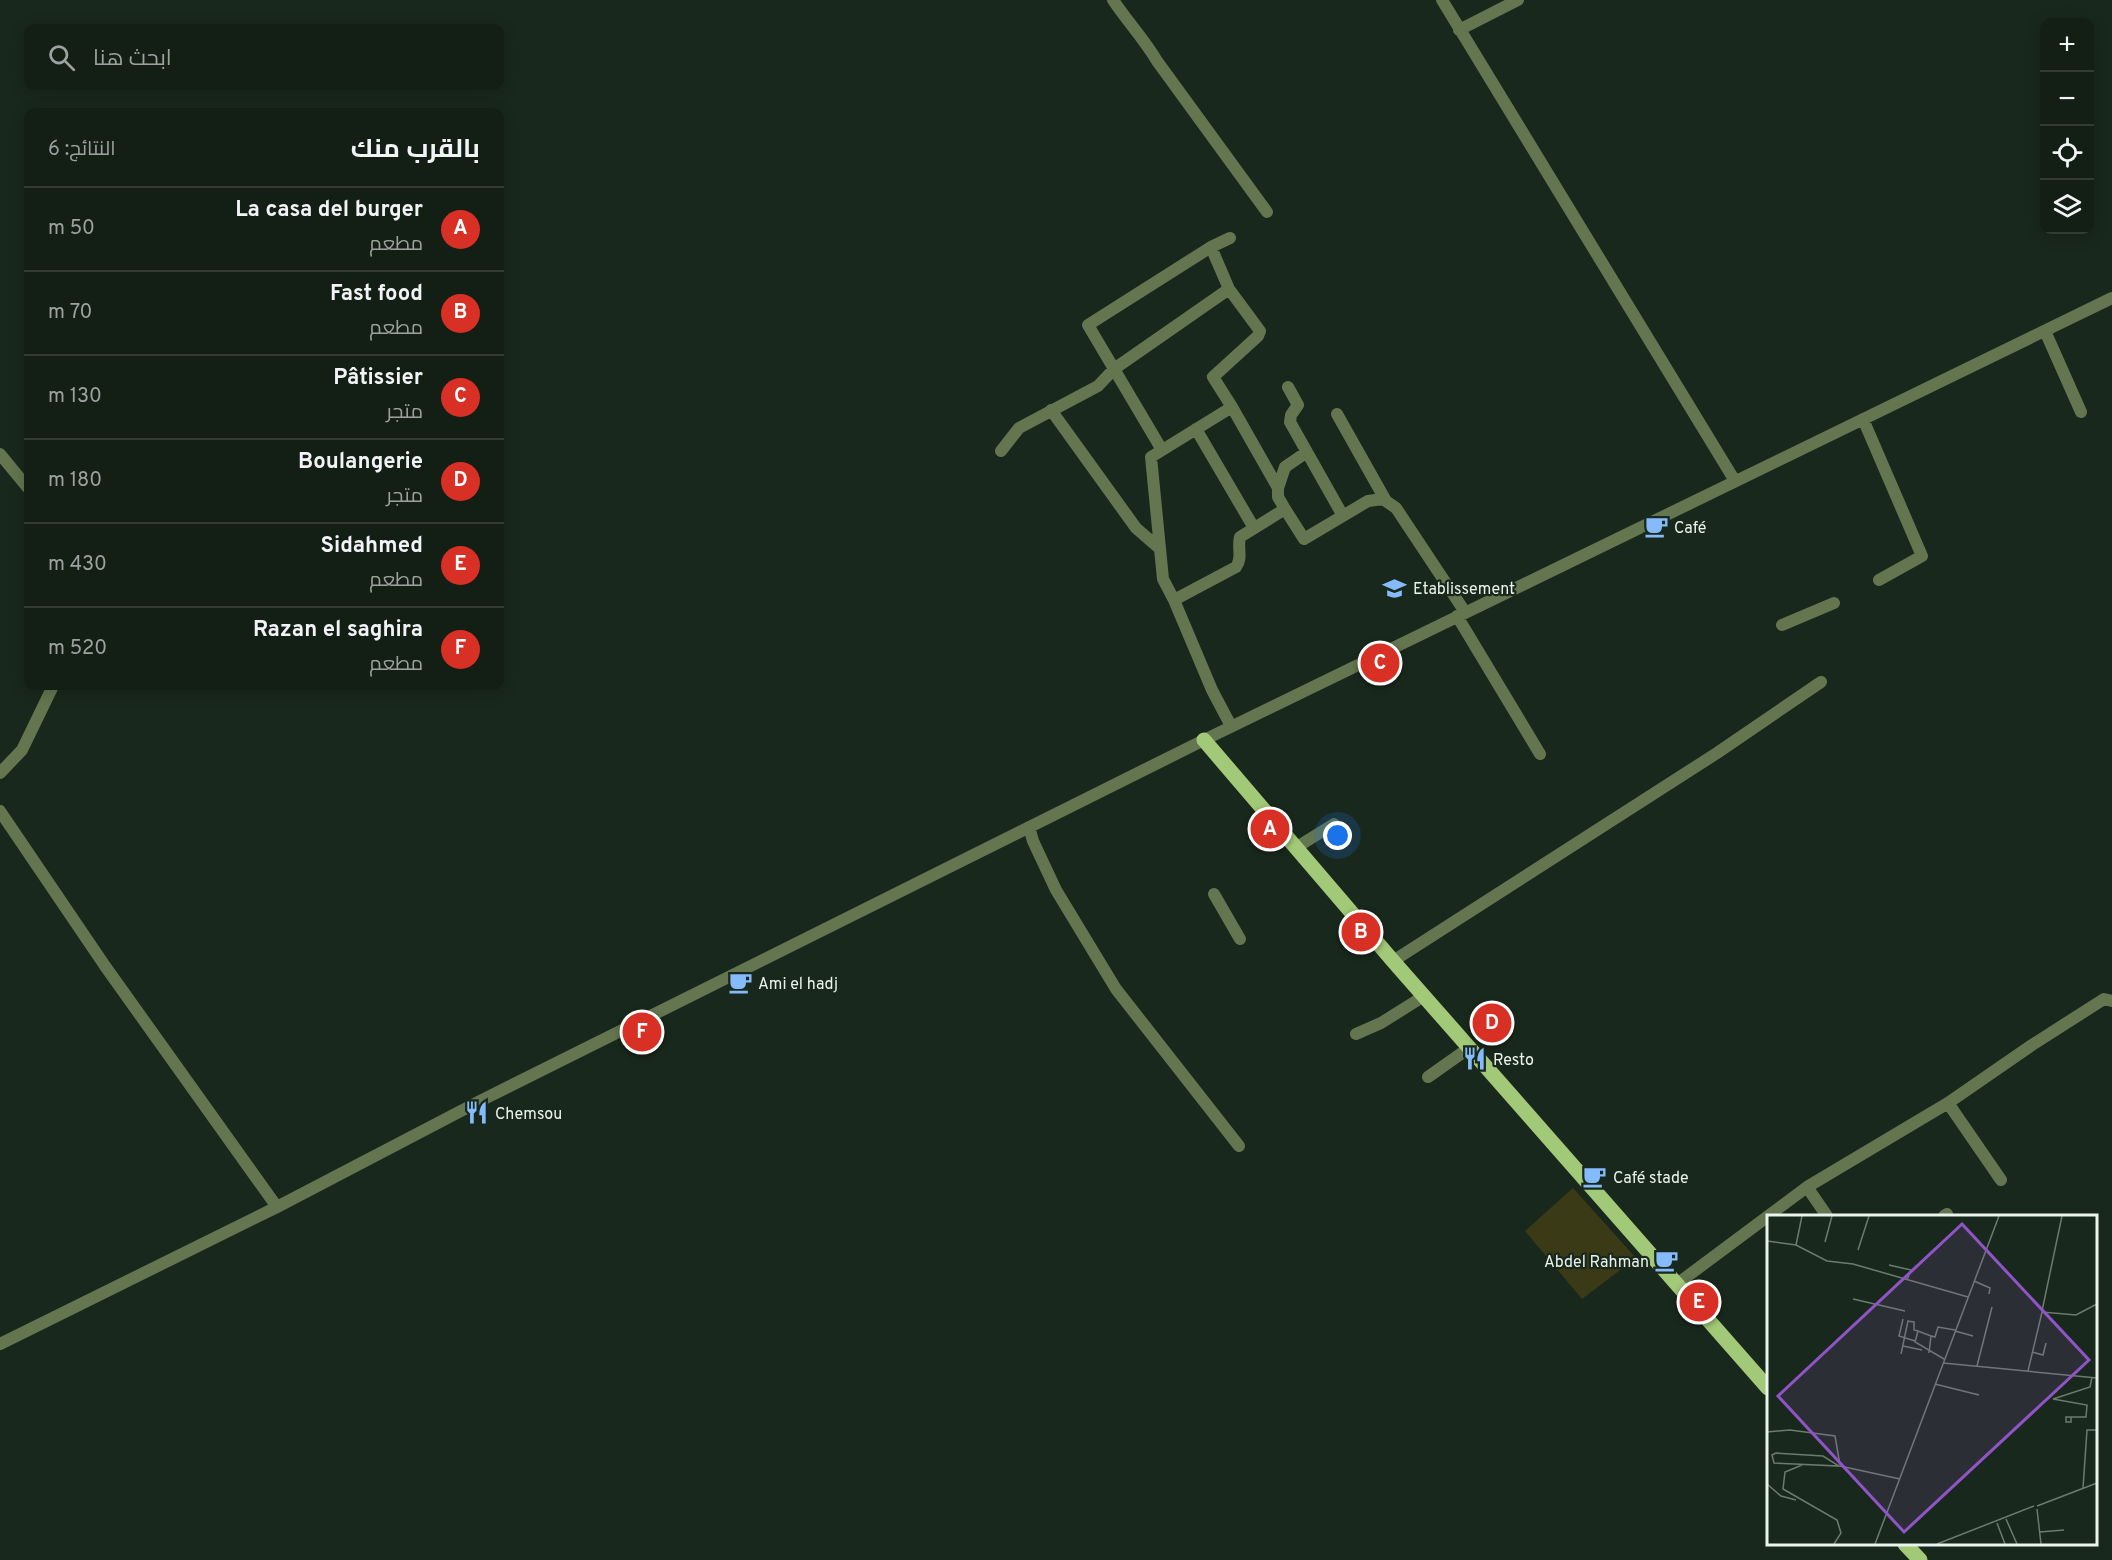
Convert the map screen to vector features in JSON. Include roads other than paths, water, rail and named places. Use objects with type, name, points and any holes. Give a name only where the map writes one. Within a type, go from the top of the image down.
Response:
[{"type":"main road","points":[[1204,740],[1393,961],[1767,1387]]},
{"type":"main road","points":[[1906,1545],[1920,1560]]},
{"type":"street","points":[[1113,0],[1267,212]]},
{"type":"street","points":[[1442,0],[1735,481]]},
{"type":"street","points":[[1459,30],[1518,0]]},
{"type":"street","points":[[1162,450],[1088,325],[1211,247],[1230,238]]},
{"type":"street","points":[[1211,247],[1229,289],[1260,331],[1258,336],[1214,377],[1278,489]]},
{"type":"street","points":[[1001,451],[1019,428],[1098,386],[1114,369],[1229,289]]},
{"type":"street","points":[[0,1344],[277,1207],[480,1101],[1231,726],[2112,298]]},
{"type":"street","points":[[2045,331],[2081,412]]},
{"type":"street","points":[[1288,387],[1298,405],[1291,415],[1290,422],[1343,516]]},
{"type":"street","points":[[1231,726],[1212,690],[1163,579],[1151,457],[1232,407]]},
{"type":"street","points":[[1051,410],[1136,528],[1159,548]]},
{"type":"street","points":[[1337,414],[1386,501]]},
{"type":"street","points":[[1863,419],[1922,556],[1879,580]]},
{"type":"street","points":[[1196,429],[1254,528]]},
{"type":"street","points":[[1307,452],[1285,467],[1278,489],[1278,497],[1304,539],[1368,501],[1377,499],[1386,501],[1396,508],[1405,519],[1461,614],[1540,754]]},
{"type":"street","points":[[0,454],[24,483]]},
{"type":"street","points":[[1174,600],[1236,567],[1240,559],[1238,544],[1240,537],[1285,509]]},
{"type":"street","points":[[1782,625],[1834,603]]},
{"type":"street","points":[[1393,961],[1717,753],[1821,682]]},
{"type":"street","points":[[0,772],[22,750],[51,690]]},
{"type":"street","points":[[0,811],[105,966],[277,1207]]},
{"type":"street","points":[[1297,847],[1334,824]]},
{"type":"street","points":[[1029,827],[1033,841],[1056,890],[1116,989],[1239,1146]]},
{"type":"street","points":[[1214,894],[1240,939]]},
{"type":"street","points":[[1769,1215],[1807,1187],[1948,1103],[2032,1045],[2108,1000],[2112,988]]},
{"type":"street","points":[[1356,1034],[1381,1023],[1424,996]]},
{"type":"street","points":[[1428,1077],[1469,1048]]},
{"type":"street","points":[[1948,1103],[2001,1180]]},
{"type":"street","points":[[1807,1187],[1826,1215]]},
{"type":"street","points":[[1677,1284],[1767,1217]]},
{"type":"place","name":"Café","points":[[1656,527]]},
{"type":"place","name":"Etablissement","points":[[1395,588]]},
{"type":"place","name":"Pâtissier","points":[[1380,663]]},
{"type":"place","name":"La casa del burger","points":[[1270,829]]},
{"type":"place","name":"Fast food","points":[[1361,932]]},
{"type":"place","name":"Ami el hadj","points":[[740,983]]},
{"type":"place","name":"Boulangerie","points":[[1492,1023]]},
{"type":"place","name":"Razan el saghira","points":[[642,1032]]},
{"type":"place","name":"Resto","points":[[1475,1059]]},
{"type":"place","name":"Chemsou","points":[[477,1113]]},
{"type":"place","name":"Café stade","points":[[1595,1177]]},
{"type":"place","name":"Abdel Rahman","points":[[1667,1261]]},
{"type":"place","name":"Sidahmed","points":[[1699,1302]]}]
